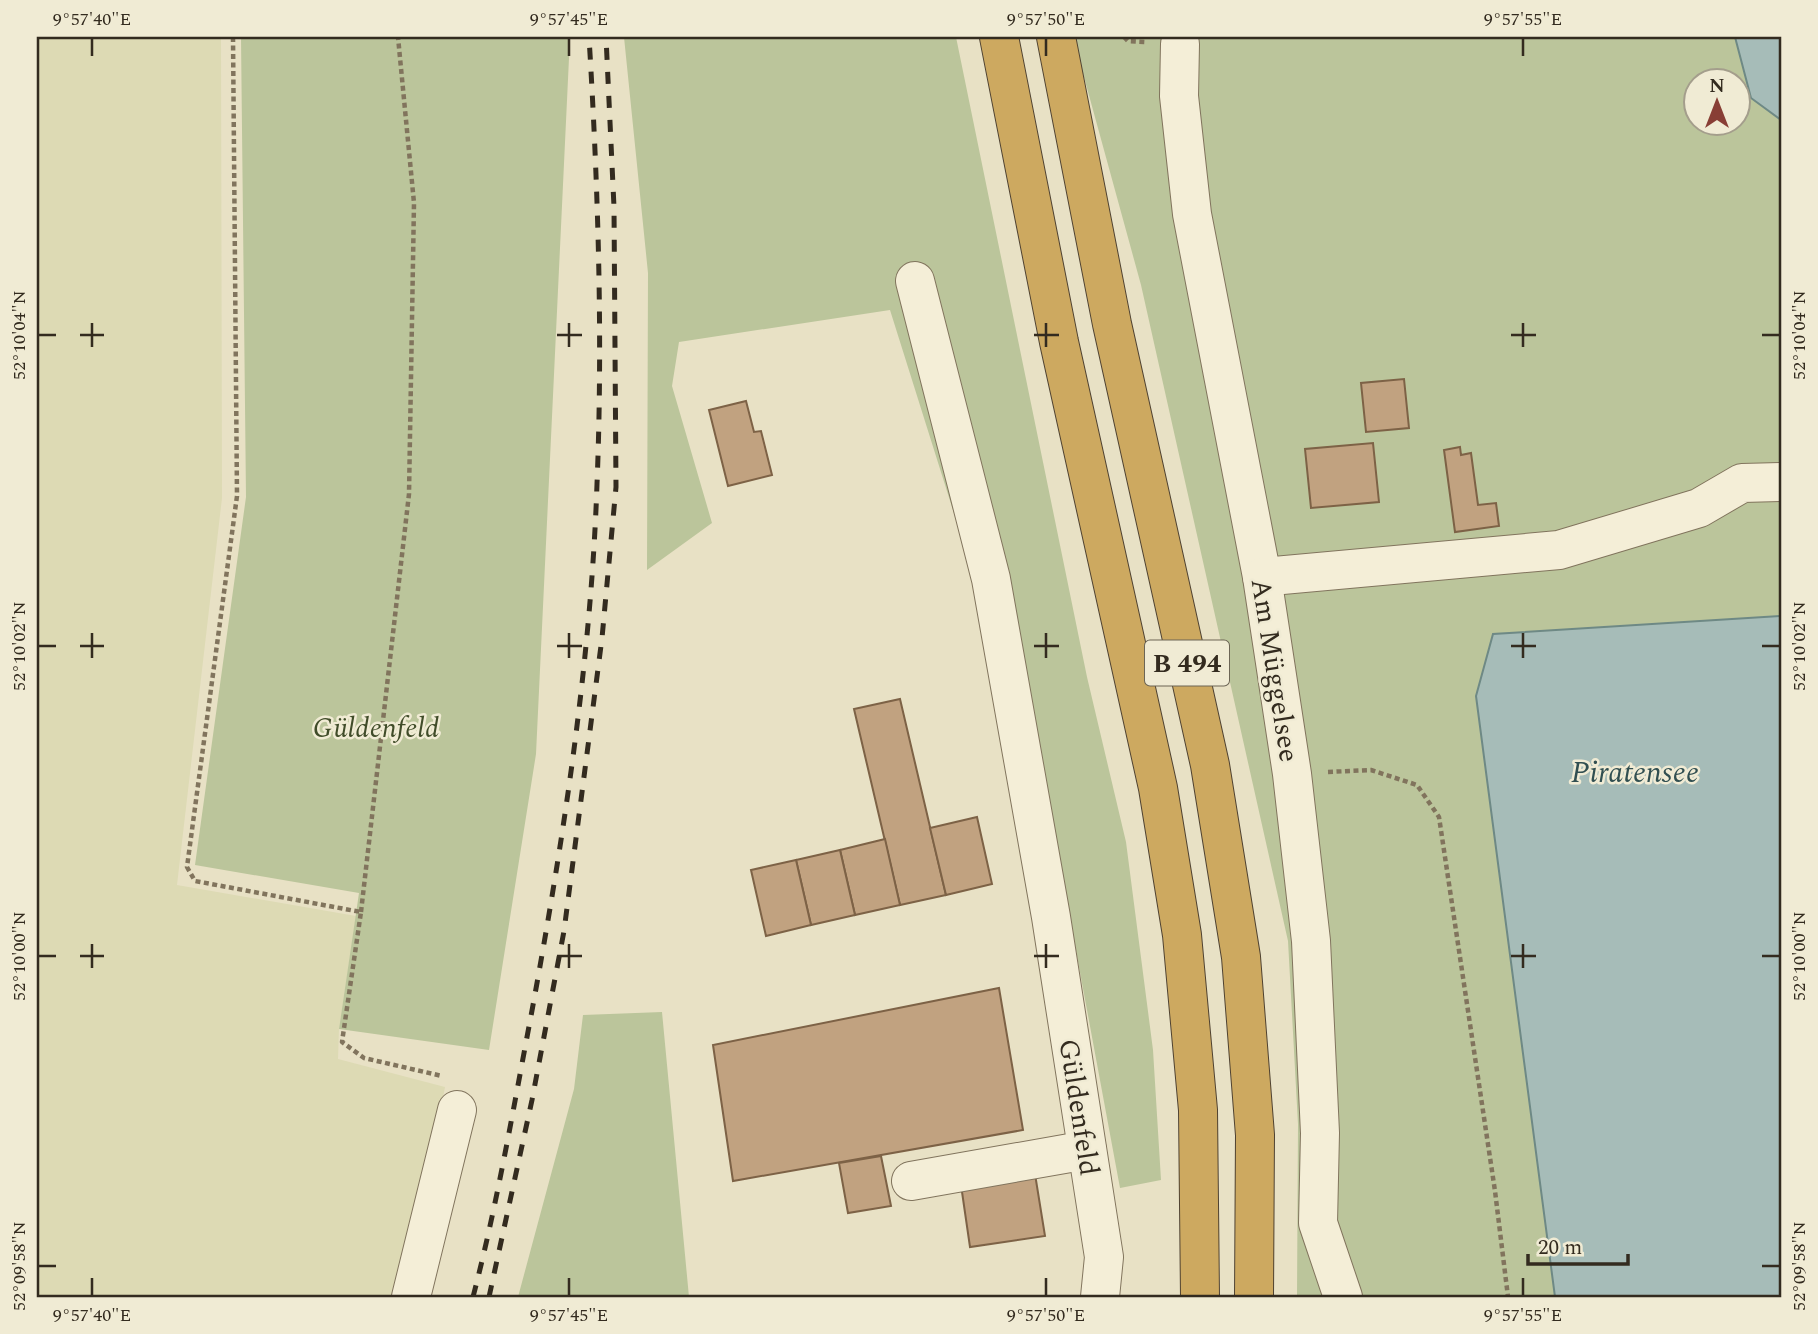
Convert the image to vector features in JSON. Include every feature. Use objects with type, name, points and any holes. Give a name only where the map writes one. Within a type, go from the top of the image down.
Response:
[{"type":"highway","name":"B 494","points":[[999,37],[1059,342],[1158,788],[1182,935],[1198,1110],[1200,1297]]},
{"type":"highway","name":"B 494","points":[[1056,37],[1112,324],[1210,765],[1241,957],[1255,1135],[1254,1297]]},
{"type":"street","name":"Am Müggelsee","points":[[1180,44],[1179,96],[1192,214],[1262,577],[1292,774],[1311,941],[1320,1133],[1318,1223],[1343,1297]]},
{"type":"street","name":"Güldenfeld","points":[[915,281],[991,579],[1051,917],[1104,1257],[1100,1297]]},
{"type":"street","points":[[1262,577],[1559,550],[1699,508],[1742,482],[1781,482]]},
{"type":"street","points":[[411,1297],[457,1110]]},
{"type":"street","points":[[911,1181],[1087,1150]]},
{"type":"path","points":[[233,37],[237,496],[187,867],[195,881],[361,912]]},
{"type":"path","points":[[398,37],[414,203],[409,494],[361,912],[342,1042],[363,1058],[450,1078],[463,1087],[457,1110]]},
{"type":"path","points":[[1292,774],[1371,770],[1417,785],[1439,817],[1495,1191],[1508,1297]]},
{"type":"shaded area","points":[[37,37],[221,37],[222,498],[177,885],[356,916],[339,1029],[338,1059],[445,1087],[426,1185],[396,1297],[37,1297]]},
{"type":"green space","name":"Güldenfeld","points":[[241,37],[570,37],[536,754],[489,1050],[339,1029],[359,893],[195,865],[246,497]]},
{"type":"green space","points":[[624,37],[956,37],[1087,677],[1126,842],[1153,1050],[1161,1180],[1120,1188],[1064,886],[963,542],[890,310],[679,342],[672,386],[712,523],[647,570],[648,273]]},
{"type":"green space","points":[[1073,37],[1781,37],[1781,1297],[1297,1297],[1298,1124],[1288,941],[1141,285]]},
{"type":"green space","points":[[662,1012],[689,1297],[518,1297],[574,1089],[583,1015]]},
{"type":"water","points":[[1735,37],[1781,37],[1781,120],[1752,99],[1752,66],[1743,66]]},
{"type":"water","name":"Piratensee","points":[[1781,616],[1781,1297],[1555,1297],[1476,696],[1493,634]]},
{"type":"building","points":[[1404,379],[1409,428],[1366,432],[1361,383]]},
{"type":"building","points":[[746,401],[754,432],[761,431],[772,475],[728,486],[709,410]]},
{"type":"building","points":[[1373,443],[1379,502],[1311,508],[1305,449]]},
{"type":"building","points":[[1460,447],[1461,455],[1471,453],[1478,505],[1496,503],[1499,526],[1455,532],[1444,450]]},
{"type":"building","points":[[900,699],[946,895],[900,905],[854,709]]},
{"type":"building","points":[[977,817],[992,884],[946,895],[930,828]]},
{"type":"building","points":[[885,839],[900,905],[855,915],[840,850]]},
{"type":"building","points":[[840,850],[855,915],[811,925],[796,860]]},
{"type":"building","points":[[796,860],[811,925],[766,936],[751,870]]},
{"type":"building","points":[[999,988],[1023,1130],[733,1181],[713,1045]]},
{"type":"building","points":[[881,1156],[891,1206],[848,1213],[839,1163]]},
{"type":"building","points":[[1035,1174],[1045,1236],[970,1247],[961,1185]]},
{"type":"railway","points":[[473,1297],[490,1227],[543,950],[574,751],[589,617],[600,372],[597,204],[589,37]]},
{"type":"railway","points":[[489,1297],[532,1100],[564,931],[602,638],[616,487],[614,207],[606,37]]}]
